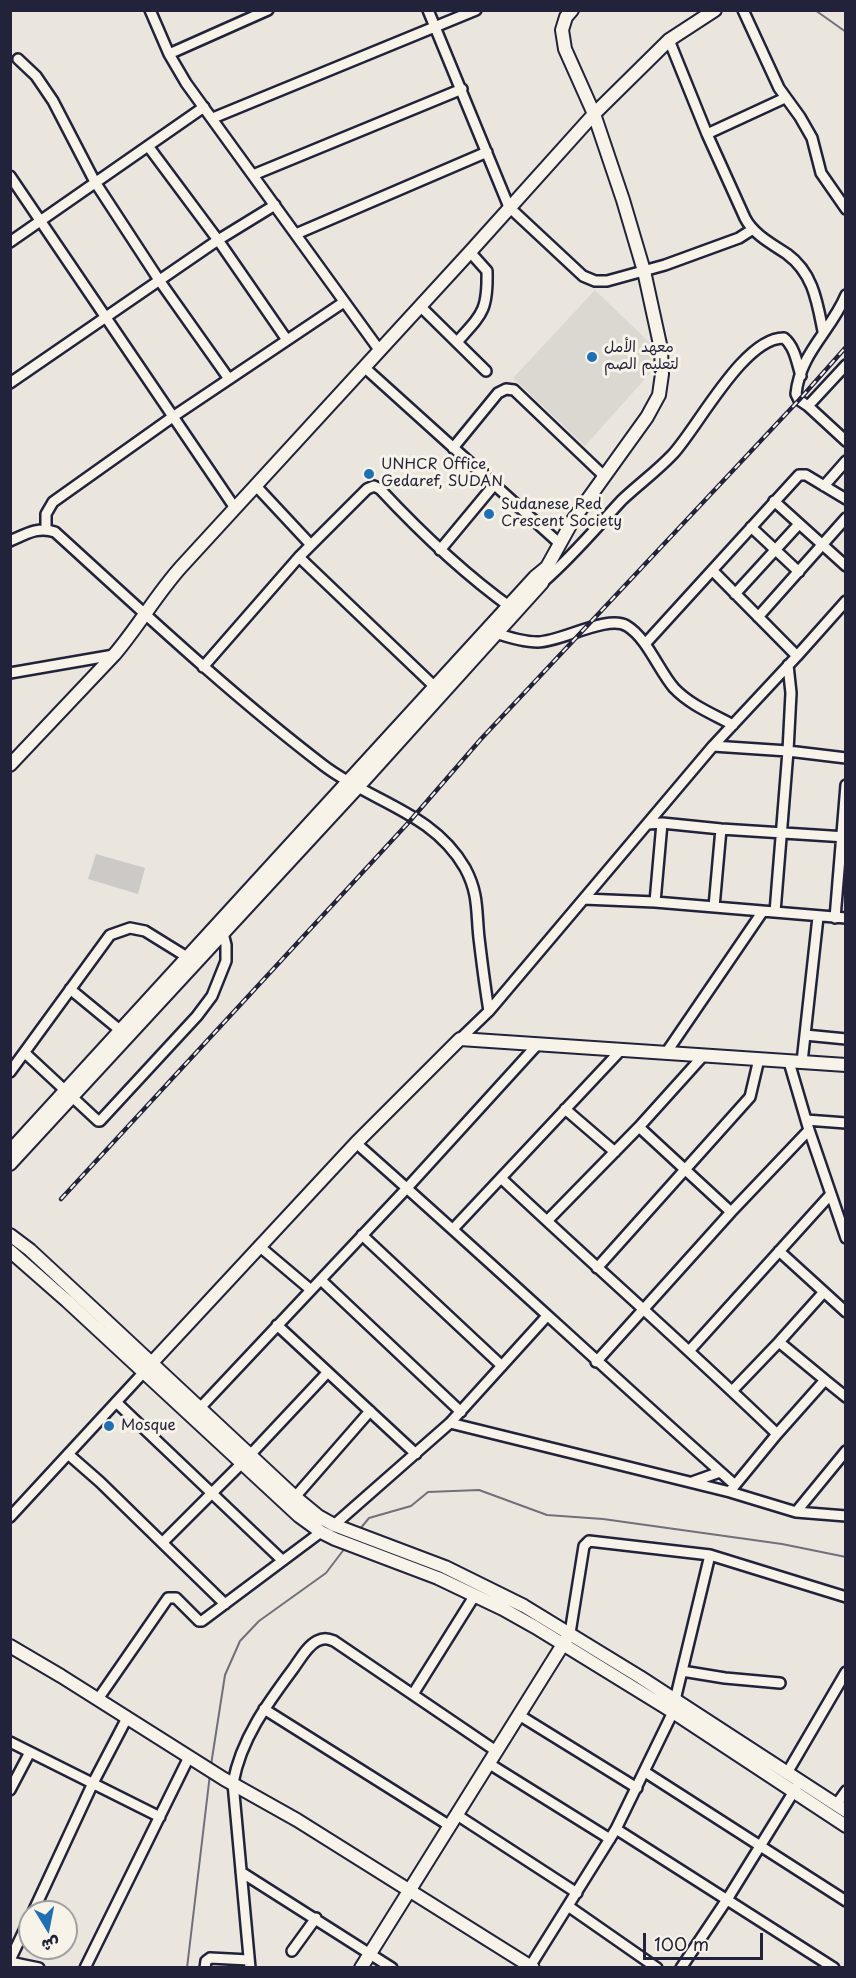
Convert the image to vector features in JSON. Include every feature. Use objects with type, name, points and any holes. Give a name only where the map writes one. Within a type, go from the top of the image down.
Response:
[{"type":"main road","points":[[352,784],[442,692],[513,609],[542,583],[558,543],[647,417],[659,395],[662,374],[661,349],[644,271],[594,114],[565,49],[562,30],[566,17],[572,10]]},
{"type":"main road","points":[[10,765],[114,655],[168,582],[594,114],[669,40],[715,10]]},
{"type":"main road","points":[[513,609],[535,577],[547,567]]},
{"type":"main road","points":[[10,1151],[69,1094],[352,784],[435,687],[492,632]]},
{"type":"main road","points":[[10,1164],[121,1031],[187,957],[221,928]]},
{"type":"main road","points":[[147,1368],[356,1143],[460,1039],[846,1065]]},
{"type":"main road","points":[[10,1235],[36,1264],[246,1460],[318,1516],[334,1525],[445,1567],[491,1589],[544,1617],[567,1638]]},
{"type":"main road","points":[[10,1251],[36,1264]]},
{"type":"main road","points":[[147,1368],[199,1408],[299,1516],[321,1533],[438,1578],[567,1638],[797,1787],[846,1826]]},
{"type":"main road","points":[[361,1968],[567,1638]]},
{"type":"main road","points":[[10,1646],[191,1759],[297,1820],[411,1890],[531,1967]]},
{"type":"main road","points":[[674,1706],[787,1773],[797,1787],[841,1808]]},
{"type":"street","points":[[150,10],[169,54],[186,83],[380,351]]},
{"type":"street","points":[[169,54],[268,10]]},
{"type":"street","points":[[428,10],[509,207],[583,276],[595,281],[607,281],[644,271],[739,238],[753,229]]},
{"type":"street","points":[[213,118],[476,10]]},
{"type":"street","points":[[743,10],[785,98],[800,117],[812,138],[821,173],[846,209]]},
{"type":"street","points":[[669,40],[707,134],[745,218],[753,229],[802,268],[811,282],[816,297],[823,332]]},
{"type":"street","points":[[18,59],[36,76],[53,101],[95,182],[159,280],[229,379]]},
{"type":"street","points":[[253,175],[462,89]]},
{"type":"street","points":[[707,134],[785,98]]},
{"type":"street","points":[[10,242],[204,107]]},
{"type":"street","points":[[148,146],[218,240],[287,340]]},
{"type":"street","points":[[296,234],[487,152]]},
{"type":"street","points":[[10,176],[236,508]]},
{"type":"street","points":[[10,383],[106,315],[275,205]]},
{"type":"street","points":[[457,342],[480,316],[487,300],[487,272],[470,252]]},
{"type":"street","points":[[846,295],[834,318],[804,363],[796,389],[796,397],[846,441]]},
{"type":"street","points":[[46,529],[46,514],[53,502],[174,416],[344,302]]},
{"type":"street","points":[[420,306],[486,371]]},
{"type":"street","points":[[542,583],[569,559],[624,499],[674,453],[716,394],[754,352],[772,339],[784,338],[793,349],[801,376]]},
{"type":"street","points":[[808,406],[846,365]]},
{"type":"street","points":[[364,368],[558,543]]},
{"type":"street","points":[[453,448],[498,393],[506,389],[514,390],[604,476]]},
{"type":"street","points":[[824,486],[846,462]]},
{"type":"street","points":[[645,644],[801,474],[846,499]]},
{"type":"street","points":[[441,550],[494,485]]},
{"type":"street","points":[[256,486],[310,545]]},
{"type":"street","points":[[202,667],[310,545],[367,489],[374,486],[380,489],[441,550],[513,609]]},
{"type":"street","points":[[774,501],[846,566]]},
{"type":"street","points":[[758,617],[846,518]]},
{"type":"street","points":[[735,594],[799,524]]},
{"type":"street","points":[[751,527],[799,572]]},
{"type":"street","points":[[11,541],[36,530],[46,529],[55,532],[202,667],[314,758],[352,784],[414,816],[439,835],[466,870],[476,894],[477,924],[489,1011]]},
{"type":"street","points":[[299,557],[435,687]]},
{"type":"street","points":[[713,571],[797,656]]},
{"type":"street","points":[[460,1039],[489,1011],[713,746],[846,602]]},
{"type":"street","points":[[833,616],[846,617]]},
{"type":"street","points":[[492,632],[538,642],[555,640],[613,623],[626,625],[645,644],[675,689],[700,708],[733,725]]},
{"type":"street","points":[[10,673],[114,655]]},
{"type":"street","points":[[775,912],[788,751],[791,693],[788,665]]},
{"type":"street","points":[[713,746],[846,758]]},
{"type":"street","points":[[835,918],[846,784]]},
{"type":"street","points":[[648,824],[662,823],[843,837]]},
{"type":"street","points":[[655,902],[662,823]]},
{"type":"street","points":[[714,907],[722,829]]},
{"type":"street","points":[[584,899],[655,902],[846,918]]},
{"type":"street","points":[[666,1053],[763,911]]},
{"type":"street","points":[[802,1062],[818,917]]},
{"type":"street","points":[[10,1072],[110,935],[130,928],[145,932],[187,957]]},
{"type":"street","points":[[25,1053],[100,1121],[197,1016],[212,996],[226,961],[226,945],[221,928]]},
{"type":"street","points":[[69,989],[121,1031]]},
{"type":"street","points":[[805,1035],[846,1039]]},
{"type":"street","points":[[199,1408],[407,1188],[538,1044]]},
{"type":"street","points":[[453,1228],[502,1179],[621,1050]]},
{"type":"street","points":[[547,1221],[639,1127],[703,1056]]},
{"type":"street","points":[[597,1268],[750,1097],[759,1059]]},
{"type":"street","points":[[789,1062],[831,1194],[841,1210],[846,1238]]},
{"type":"street","points":[[565,1109],[615,1152]]},
{"type":"street","points":[[596,1362],[808,1125],[846,1122]]},
{"type":"street","points":[[639,1127],[731,1212]]},
{"type":"street","points":[[356,1143],[453,1228],[596,1362],[720,1472],[732,1489]]},
{"type":"street","points":[[502,1179],[642,1309],[690,1350],[777,1434]]},
{"type":"street","points":[[690,1350],[831,1194]]},
{"type":"street","points":[[362,1235],[502,1366]]},
{"type":"street","points":[[259,1246],[311,1290]]},
{"type":"street","points":[[779,1251],[823,1293],[846,1311]]},
{"type":"street","points":[[321,1280],[461,1412]]},
{"type":"street","points":[[732,1391],[823,1293]]},
{"type":"street","points":[[334,1525],[450,1423],[547,1316]]},
{"type":"street","points":[[277,1325],[416,1454]]},
{"type":"street","points":[[779,1342],[846,1397]]},
{"type":"street","points":[[10,1517],[147,1368]]},
{"type":"street","points":[[163,1542],[246,1460],[327,1373]]},
{"type":"street","points":[[732,1489],[825,1380]]},
{"type":"street","points":[[116,1402],[282,1560]]},
{"type":"street","points":[[295,1497],[370,1411]]},
{"type":"street","points":[[450,1423],[692,1482],[732,1489],[796,1512],[846,1516]]},
{"type":"street","points":[[796,1512],[846,1451]]},
{"type":"street","points":[[68,1454],[163,1542],[225,1604]]},
{"type":"street","points":[[692,1482],[720,1472]]},
{"type":"street","points":[[98,1699],[168,1598],[176,1598],[201,1622],[321,1533]]},
{"type":"street","points":[[567,1638],[584,1546],[589,1541],[710,1555],[846,1597]]},
{"type":"street","points":[[531,1967],[616,1829],[645,1772],[674,1706],[710,1555]]},
{"type":"street","points":[[413,1694],[475,1595]]},
{"type":"street","points":[[205,1968],[206,1961],[210,1959],[249,1964],[241,1872],[229,1781],[252,1729],[264,1709],[313,1643],[326,1638],[334,1641],[496,1751]]},
{"type":"street","points":[[682,1671],[780,1683]]},
{"type":"street","points":[[787,1773],[846,1672]]},
{"type":"street","points":[[264,1709],[450,1826]]},
{"type":"street","points":[[519,1715],[637,1788]]},
{"type":"street","points":[[39,1900],[127,1718]]},
{"type":"street","points":[[10,1742],[160,1817]]},
{"type":"street","points":[[10,1790],[30,1752]]},
{"type":"street","points":[[85,1968],[191,1759]]},
{"type":"street","points":[[488,1763],[610,1839]]},
{"type":"street","points":[[645,1772],[846,1901]]},
{"type":"street","points":[[681,1968],[728,1898],[797,1787]]},
{"type":"street","points":[[841,1808],[846,1791]]},
{"type":"street","points":[[457,1815],[577,1893]]},
{"type":"street","points":[[616,1829],[728,1898],[834,1968]]},
{"type":"street","points":[[241,1872],[392,1968]]},
{"type":"street","points":[[568,1906],[657,1968]]},
{"type":"street","points":[[292,1951],[316,1918]]},
{"type":"street","points":[[18,1944],[10,1961],[39,1968]]},
{"type":"shaded area","name":"معهد الأمل لتعليم الصم","points":[[595,290],[650,343],[652,371],[585,446],[513,378]]},
{"type":"shaded area","points":[[96,854],[145,868],[138,894],[88,879]]},
{"type":"waterway","points":[[815,10],[846,32]]},
{"type":"waterway","points":[[360,1529],[369,1518],[411,1506],[428,1492],[479,1490],[547,1515],[603,1519],[782,1544],[846,1557]]},
{"type":"waterway","points":[[211,1765],[225,1675],[240,1641],[259,1621],[326,1573],[345,1548]]},
{"type":"waterway","points":[[187,1968],[210,1774]]},
{"type":"railway","points":[[61,1199],[409,822],[481,739],[846,347]]},
{"type":"place","name":"معهد الأمل لتعليم الصم","points":[[592,357]]},
{"type":"place","name":"UNHCR Office, Gedaref, SUDAN","points":[[369,474]]},
{"type":"place","name":"Sudanese Red Crescent Society","points":[[489,514]]},
{"type":"place","name":"Mosque","points":[[109,1426]]}]
